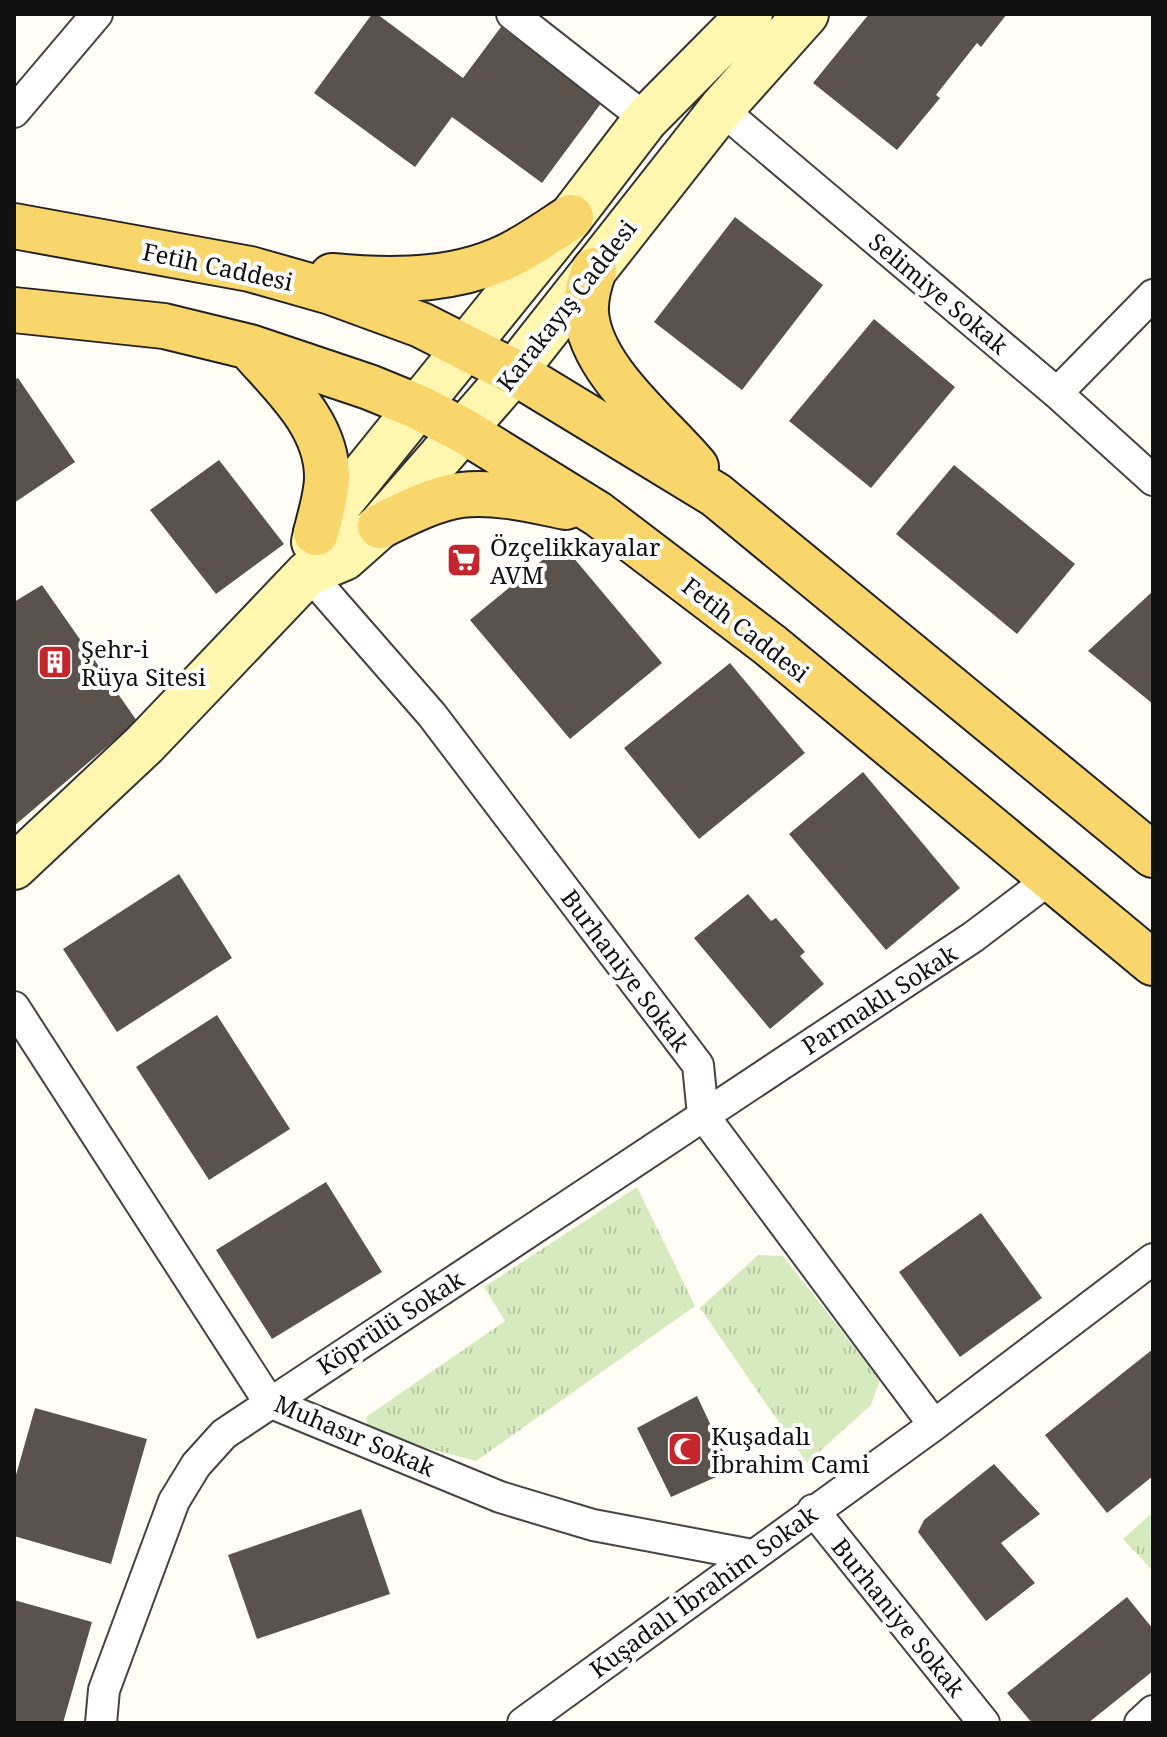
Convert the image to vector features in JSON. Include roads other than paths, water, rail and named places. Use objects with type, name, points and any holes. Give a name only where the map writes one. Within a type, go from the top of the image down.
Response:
[{"type":"main road","name":"Karakayış Caddesi","points":[[14,867],[145,744],[312,553],[418,407],[646,119],[750,14]]},
{"type":"main road","name":"Karakayış Caddesi","points":[[312,553],[344,558],[380,526],[514,372],[721,109],[806,14]]},
{"type":"main road","points":[[250,269],[395,280],[435,277],[475,269],[517,252],[571,217]]},
{"type":"main road","name":"Fetih Caddesi","points":[[14,226],[250,269],[373,305],[468,347],[514,372],[716,495],[1151,851]]},
{"type":"main road","points":[[594,270],[586,294],[586,311],[594,346],[614,376],[695,466],[716,495]]},
{"type":"main road","name":"Fetih Caddesi","points":[[14,310],[164,326],[250,347],[369,387],[418,407],[464,431],[598,514],[770,645],[1153,963]]},
{"type":"main road","points":[[250,347],[301,406],[315,428],[322,448],[327,477],[312,553]]},
{"type":"main road","points":[[380,526],[434,502],[459,496],[510,497],[598,514]]},
{"type":"street","points":[[14,112],[97,14]]},
{"type":"street","points":[[512,14],[646,119]]},
{"type":"street","name":"Selimiye Sokak","points":[[721,109],[1057,393],[1153,480]]},
{"type":"street","points":[[1057,393],[1153,295]]},
{"type":"street","name":"Burhaniye Sokak","points":[[312,553],[698,1065],[703,1115]]},
{"type":"street","name":"Parmaklı Sokak","points":[[703,1115],[973,937],[1051,878]]},
{"type":"street","name":"Muhasır Sokak","points":[[14,1007],[269,1402],[513,1501],[593,1525],[752,1555]]},
{"type":"street","points":[[703,1115],[934,1425]]},
{"type":"street","name":"Köprülü Sokak","points":[[101,1723],[104,1690],[174,1501],[196,1465],[224,1434],[703,1115]]},
{"type":"street","name":"Kuşadalı İbrahim Sokak","points":[[523,1723],[1150,1267]]},
{"type":"street","name":"Burhaniye Sokak","points":[[813,1510],[984,1723]]},
{"type":"street","points":[[1140,1723],[1153,1711]]},
{"type":"place","name":"Özçelikkayalar AVM","points":[[464,560]]},
{"type":"place","name":"Şehr-i Rüya Sitesi","points":[[55,662]]},
{"type":"place","name":"Kuşadalı İbrahim Cami","points":[[685,1449]]}]
